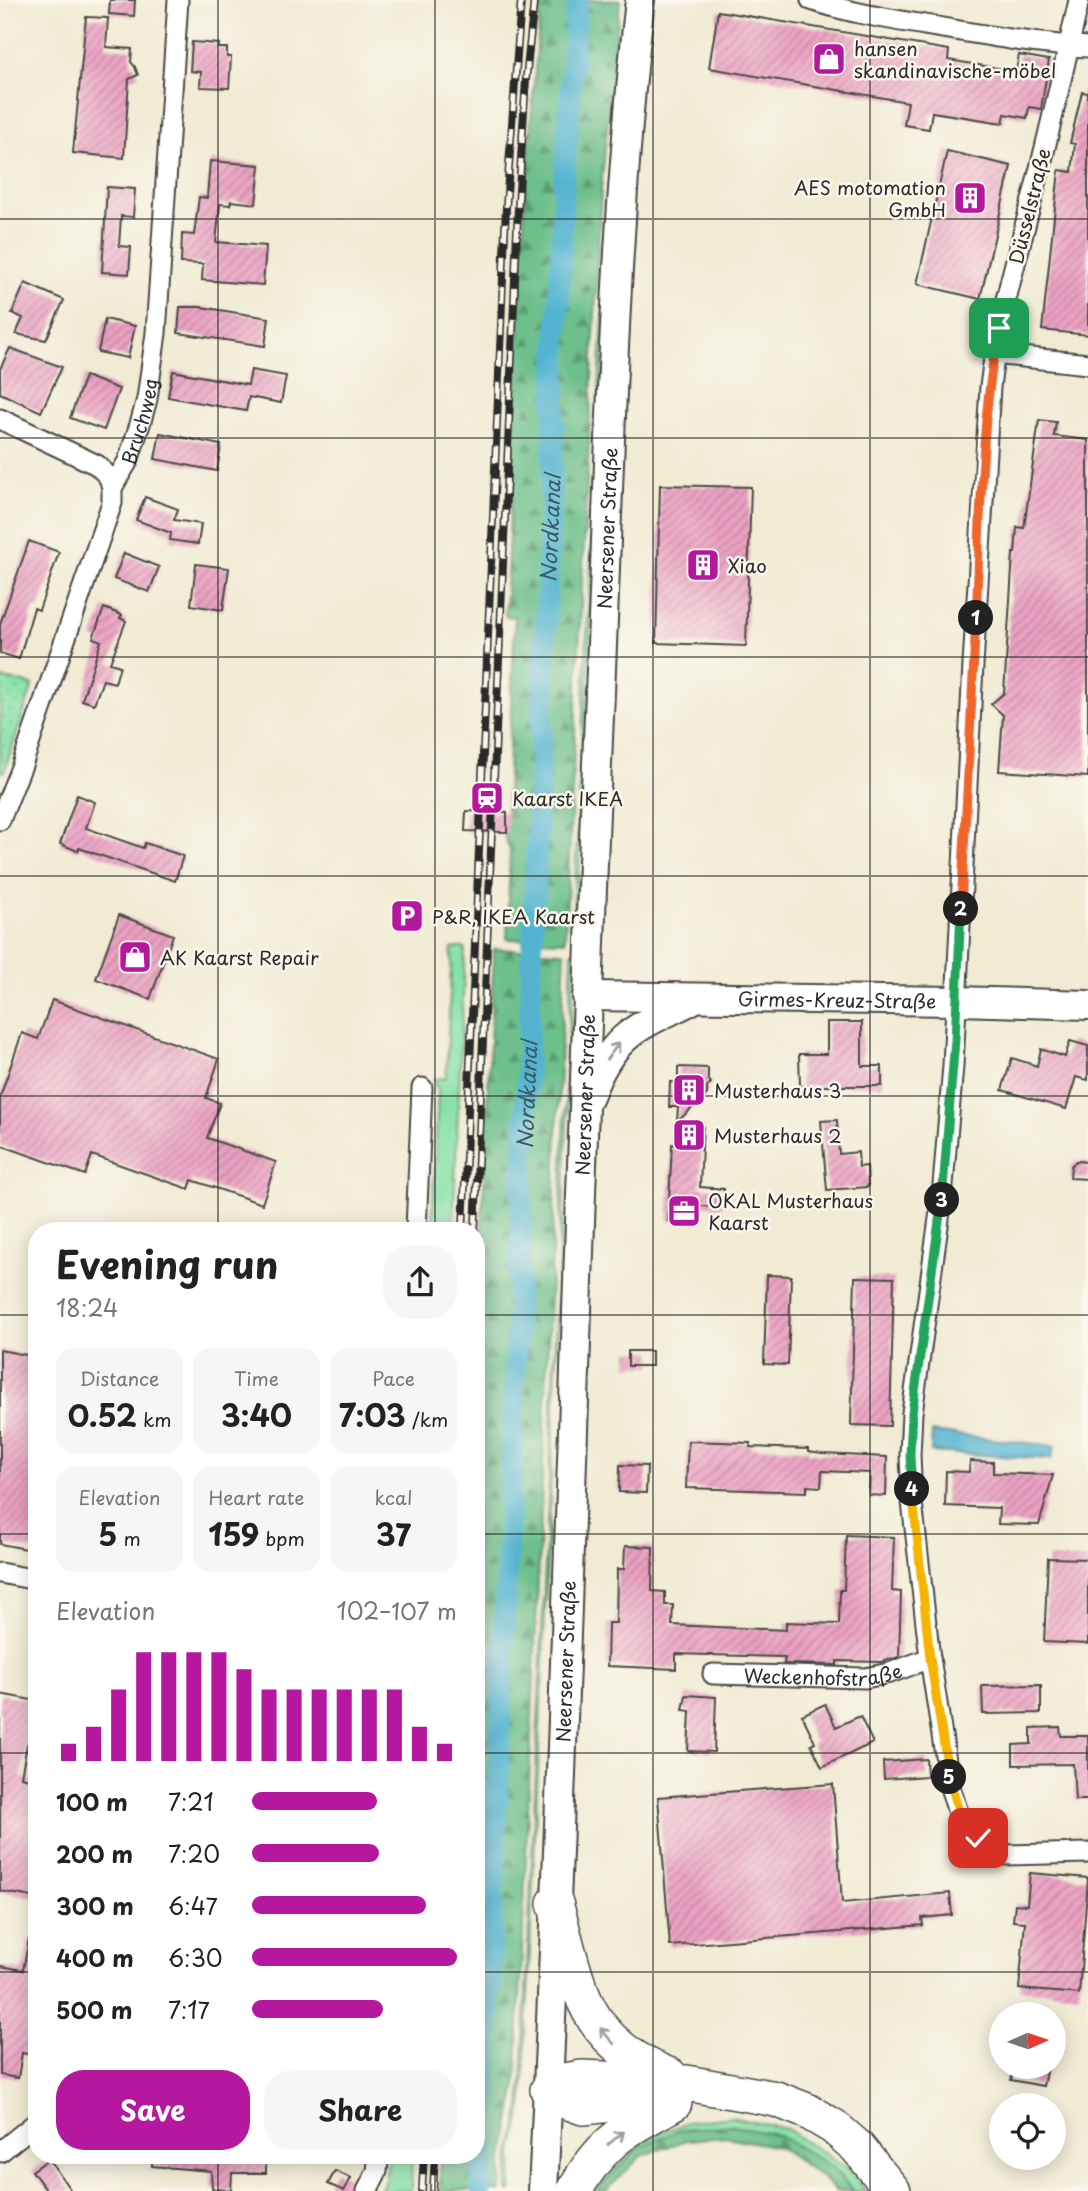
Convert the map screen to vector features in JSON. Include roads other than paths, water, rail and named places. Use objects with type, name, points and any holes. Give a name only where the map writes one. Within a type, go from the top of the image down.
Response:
[{"type":"highway","points":[[555,1903],[578,1986],[602,2031],[617,2047],[634,2059],[686,2090]]},
{"type":"highway","points":[[548,2090],[564,2081],[582,2078],[686,2090],[735,2092],[776,2099],[807,2110],[834,2127],[857,2147],[893,2191]]},
{"type":"highway","points":[[574,2191],[599,2153],[616,2137],[686,2090]]},
{"type":"main road","name":"Neersener Straße","points":[[543,2191],[587,996],[614,366],[629,117],[640,0]]},
{"type":"main road","name":"Girmes-Kreuz-Straße","points":[[587,996],[1088,1005]]},
{"type":"main road","points":[[583,1112],[609,1053],[624,1037],[645,1023],[696,998]]},
{"type":"street","name":"Bruchweg","points":[[0,820],[22,765],[112,503],[112,488],[128,461],[141,421],[153,355],[178,0]]},
{"type":"street","points":[[811,0],[851,13],[1027,42],[1079,47]]},
{"type":"street","name":"Düsselstraße","points":[[957,1001],[973,665],[985,456],[994,354],[1006,297],[1079,47],[1079,0]]},
{"type":"street","points":[[994,354],[1088,365]]},
{"type":"street","points":[[0,419],[97,465],[109,477],[112,488]]},
{"type":"street","name":"Weckenhofstraße","points":[[957,1001],[942,1197],[910,1434],[912,1502],[930,1658],[950,1787],[961,1819],[978,1838],[1006,1855],[1088,1853]]},
{"type":"street","points":[[416,1222],[422,1088]]},
{"type":"street","points":[[0,1573],[28,1578]]},
{"type":"street","name":"Weckenhofstraße","points":[[713,1674],[865,1678],[890,1673],[930,1658]]},
{"type":"street","points":[[0,2151],[28,2129]]},
{"type":"street","points":[[367,2191],[378,2164]]},
{"type":"water","points":[[932,1432],[1055,1446],[1051,1459],[931,1452]]},
{"type":"waterway","name":"Nordkanal","points":[[485,2094],[564,180],[577,0]]},
{"type":"waterway","name":"Nordkanal","points":[[481,2191],[482,2164]]},
{"type":"railway","points":[[463,1222],[506,207],[521,0]]},
{"type":"railway","points":[[475,1222],[518,207],[534,0]]},
{"type":"railway","points":[[422,2191],[423,2164]]},
{"type":"railway","points":[[433,2191],[434,2164]]},
{"type":"place","name":"hansen skandinavische-möbel","points":[[829,59]]},
{"type":"place","name":"AES motomation GmbH","points":[[970,198]]},
{"type":"place","name":"Xiao","points":[[703,565]]},
{"type":"place","name":"Kaarst IKEA","points":[[487,798]]},
{"type":"place","name":"P&R, IKEA Kaarst","points":[[407,916]]},
{"type":"place","name":"AK Kaarst Repair","points":[[135,957]]},
{"type":"place","name":"Musterhaus 3","points":[[689,1090]]},
{"type":"place","name":"Musterhaus 2","points":[[689,1135]]},
{"type":"place","name":"OKAL Musterhaus Kaarst","points":[[684,1211]]}]
